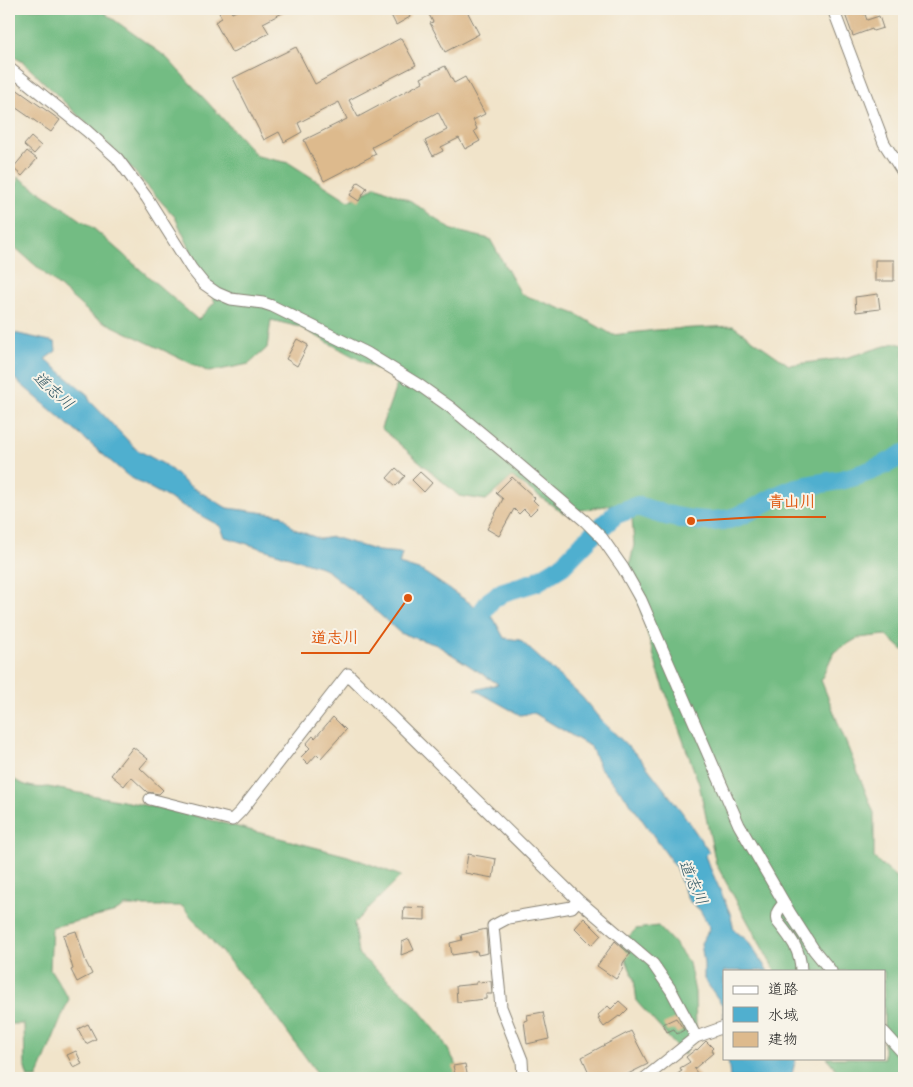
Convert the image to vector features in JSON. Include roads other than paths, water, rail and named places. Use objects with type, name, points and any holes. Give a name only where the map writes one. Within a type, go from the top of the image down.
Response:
[{"type":"street","points":[[833,9],[884,143],[904,174]]},
{"type":"street","points":[[9,68],[87,131],[117,158],[147,198],[191,268],[211,290],[231,299],[272,306],[357,347],[394,369],[457,413],[585,521],[602,538],[623,568],[641,600],[739,825],[784,903],[814,950],[830,970]]},
{"type":"street","points":[[150,799],[232,820],[348,674],[578,900],[653,964],[671,990],[696,1037]]},
{"type":"street","points":[[524,1078],[522,1060],[501,1007],[493,926],[508,918],[572,907],[578,900]]},
{"type":"street","points":[[784,903],[778,910],[777,921],[796,946],[800,957],[801,970]]},
{"type":"street","points":[[645,1078],[696,1037],[723,1026]]},
{"type":"street","points":[[886,1034],[904,1054]]},
{"type":"water","points":[[9,328],[14,333],[55,342],[56,351],[45,359],[87,394],[90,401],[136,449],[167,466],[188,485],[227,508],[282,515],[294,529],[320,539],[333,537],[378,551],[402,553],[399,564],[422,571],[494,619],[504,638],[520,640],[582,697],[600,719],[640,758],[682,812],[709,852],[705,856],[730,913],[734,930],[747,940],[767,970],[723,970],[723,1006],[704,979],[701,943],[710,928],[700,910],[688,900],[675,866],[628,800],[600,768],[591,747],[534,713],[520,715],[475,690],[498,684],[437,645],[400,633],[324,568],[225,537],[220,526],[128,476],[9,374]]},
{"type":"water","points":[[728,1060],[796,1060],[791,1078],[730,1078]]},
{"type":"waterway","points":[[467,633],[490,601],[503,592],[536,582],[562,566],[616,514],[638,506],[669,516],[690,520],[723,520],[739,516],[789,491],[858,476],[904,454]]},
{"type":"place","name":"青山川","points":[[691,521]]},
{"type":"place","name":"道志川","points":[[408,598]]}]
